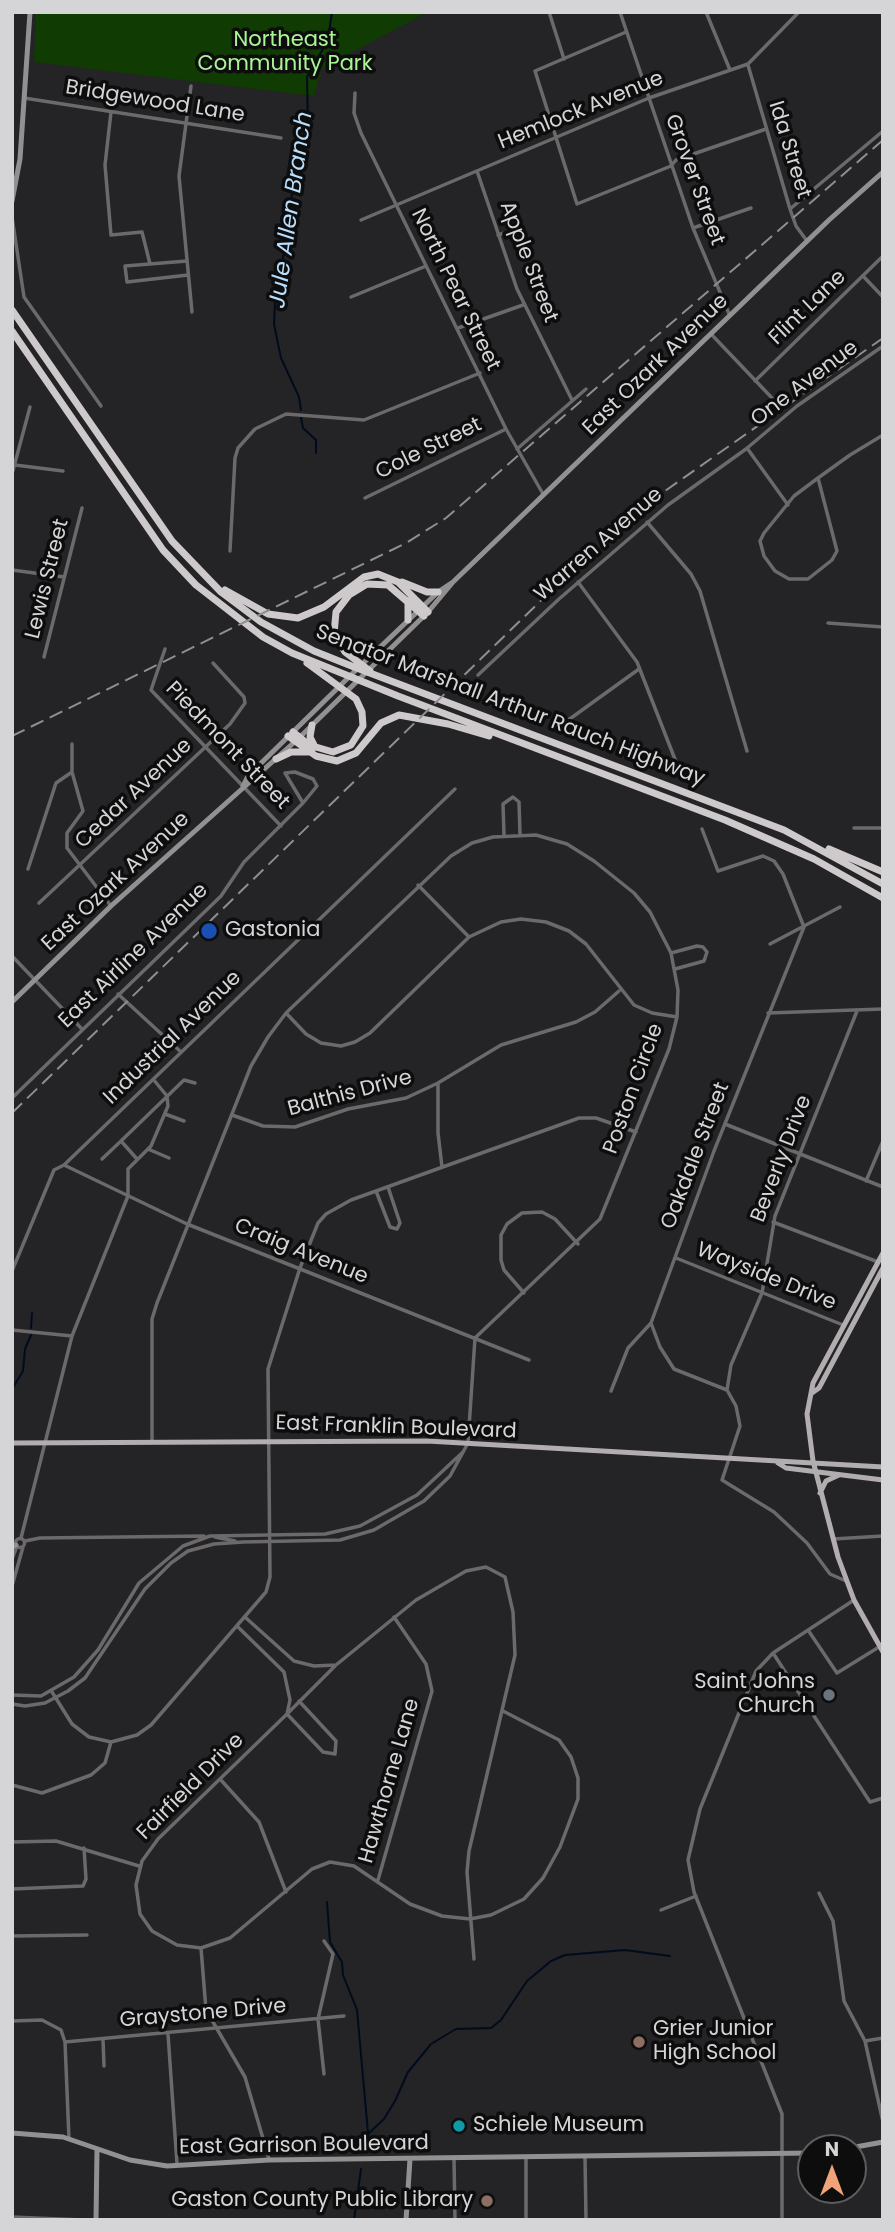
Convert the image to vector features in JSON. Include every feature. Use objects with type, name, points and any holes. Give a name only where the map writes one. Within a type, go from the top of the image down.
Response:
[{"type":"highway","name":"Senator Marshall Arthur Rauch Highway","points":[[12,310],[172,541],[201,573],[243,610],[285,636],[380,677],[784,830],[883,884]]},
{"type":"highway","name":"Senator Marshall Arthur Rauch Highway","points":[[12,331],[147,529],[179,568],[234,618],[292,653],[747,830],[814,859],[883,900]]},
{"type":"highway","points":[[201,573],[268,614],[298,618],[324,607],[364,577],[378,574],[427,592],[438,592]]},
{"type":"highway","points":[[392,578],[423,611]]},
{"type":"highway","points":[[380,677],[340,647],[334,634],[336,612],[349,594],[367,584],[388,585],[423,611]]},
{"type":"highway","points":[[408,600],[408,620]]},
{"type":"highway","points":[[292,653],[349,691],[362,712],[360,733],[351,745],[333,752],[318,750],[293,737]]},
{"type":"highway","points":[[293,737],[308,752],[324,760],[344,760],[356,753],[381,723],[392,716],[407,714],[544,752]]},
{"type":"highway","points":[[312,725],[310,737],[318,750]]},
{"type":"highway","points":[[276,759],[290,752],[308,752]]},
{"type":"highway","points":[[784,830],[883,872]]},
{"type":"main road","points":[[12,201],[24,98],[30,12]]},
{"type":"main road","name":"East Ozark Avenue","points":[[12,1002],[111,906],[243,786],[253,782],[332,694],[408,620],[423,611],[807,241],[883,172]]},
{"type":"main road","name":"East Ozark Avenue","points":[[243,786],[248,776],[293,737],[312,725],[339,699],[379,660],[438,592],[453,582]]},
{"type":"main road","points":[[812,1393],[818,1390],[851,1329],[881,1265],[883,1253]]},
{"type":"main road","points":[[881,1265],[850,1312],[813,1383],[807,1420],[820,1493],[846,1581],[881,1649]]},
{"type":"main road","points":[[850,1312],[851,1329]]},
{"type":"main road","name":"East Franklin Boulevard","points":[[12,1443],[267,1440],[468,1443],[778,1463],[788,1459],[883,1467]]},
{"type":"main road","name":"East Franklin Boulevard","points":[[778,1463],[786,1468],[883,1480]]},
{"type":"main road","points":[[820,1493],[829,1478],[841,1474]]},
{"type":"main road","name":"East Garrison Boulevard","points":[[12,2133],[69,2139],[145,2164],[177,2165],[269,2160],[797,2154]]},
{"type":"main road","points":[[96,2220],[97,2149]]},
{"type":"main road","points":[[406,2220],[410,2159]]},
{"type":"street","points":[[550,12],[564,58]]},
{"type":"street","name":"Grover Street","points":[[620,12],[693,228],[730,316]]},
{"type":"street","points":[[706,12],[730,70]]},
{"type":"street","name":"Hemlock Avenue","points":[[361,219],[649,98],[748,64],[799,12]]},
{"type":"street","points":[[626,32],[534,71],[577,204],[671,166],[676,160],[766,129]]},
{"type":"street","name":"Ida Street","points":[[748,64],[790,209],[796,226],[807,241]]},
{"type":"street","points":[[191,86],[178,176],[192,312]]},
{"type":"street","name":"North Pear Street","points":[[355,93],[354,113],[396,205],[506,429],[544,496]]},
{"type":"street","name":"Bridgewood Lane","points":[[24,98],[281,138]]},
{"type":"street","points":[[111,112],[105,165],[111,235],[142,232],[150,264]]},
{"type":"street","points":[[790,209],[883,131]]},
{"type":"street","name":"Apple Street","points":[[477,171],[523,305],[572,400]]},
{"type":"street","points":[[693,228],[751,208]]},
{"type":"street","points":[[12,217],[24,298],[101,406]]},
{"type":"street","points":[[498,235],[521,228]]},
{"type":"street","name":"Flint Lane","points":[[755,381],[883,256]]},
{"type":"street","points":[[187,261],[125,266],[127,282],[188,275]]},
{"type":"street","points":[[351,297],[426,266]]},
{"type":"street","points":[[863,276],[883,297]]},
{"type":"street","points":[[457,328],[523,305]]},
{"type":"street","points":[[711,334],[773,399]]},
{"type":"street","name":"One Avenue","points":[[747,448],[797,406],[883,346]]},
{"type":"street","points":[[230,551],[235,458],[246,438],[260,425],[275,417],[299,414],[363,420],[480,373]]},
{"type":"street","points":[[517,449],[586,389]]},
{"type":"street","points":[[12,474],[30,407]]},
{"type":"street","name":"Cole Street","points":[[365,498],[506,429]]},
{"type":"street","points":[[818,478],[837,551],[832,560],[802,580],[789,579],[775,571],[760,548],[764,533],[794,496],[818,478],[883,435]]},
{"type":"street","points":[[747,448],[788,505]]},
{"type":"street","name":"Warren Avenue","points":[[478,676],[578,582],[648,523],[747,448]]},
{"type":"street","points":[[15,465],[63,471]]},
{"type":"street","name":"Lewis Street","points":[[44,657],[82,508]]},
{"type":"street","points":[[648,523],[691,574],[700,591],[747,751]]},
{"type":"street","points":[[12,570],[64,577]]},
{"type":"street","points":[[578,582],[628,648],[639,668],[678,767]]},
{"type":"street","points":[[828,623],[883,627]]},
{"type":"street","name":"Piedmont Street","points":[[165,649],[151,690],[281,826]]},
{"type":"street","name":"Cedar Avenue","points":[[39,903],[230,724],[245,703],[241,692],[213,663]]},
{"type":"street","points":[[560,726],[639,668]]},
{"type":"street","points":[[72,744],[72,772],[83,811],[70,827],[66,841],[79,867],[111,906]]},
{"type":"street","points":[[28,869],[56,783],[72,772]]},
{"type":"street","points":[[295,772],[313,779],[317,786],[303,803],[285,774],[295,772]]},
{"type":"street","name":"Industrial Avenue","points":[[12,1270],[51,1173],[64,1165],[456,789]]},
{"type":"street","points":[[504,835],[503,804],[513,797],[519,802],[520,834]]},
{"type":"street","name":"East Airline Avenue","points":[[12,1098],[81,1028],[221,895],[244,862],[303,803]]},
{"type":"street","points":[[854,828],[883,828]]},
{"type":"street","points":[[702,829],[718,871],[763,856],[778,866],[804,927]]},
{"type":"street","name":"Poston Circle","points":[[152,1441],[152,1319],[187,1224],[258,1052],[286,1013],[456,851],[481,839],[520,834],[551,838],[594,861],[643,904],[659,925],[671,953],[675,969],[677,1017],[669,1049],[600,1219],[578,1244],[475,1338]]},
{"type":"street","points":[[418,885],[470,937]]},
{"type":"street","points":[[771,944],[840,908]]},
{"type":"street","points":[[286,1013],[306,1034],[321,1043],[335,1046],[355,1042],[370,1033],[470,937],[489,926],[514,919],[537,920],[555,925],[586,944],[620,991],[642,1010],[677,1017]]},
{"type":"street","name":"Oakdale Street","points":[[611,1391],[628,1348],[651,1323],[725,1124],[804,927]]},
{"type":"street","points":[[671,953],[700,946],[707,952],[704,961],[675,969]]},
{"type":"street","points":[[12,956],[81,1028]]},
{"type":"street","name":"Balthis Drive","points":[[232,1115],[263,1126],[295,1127],[348,1110],[406,1098],[438,1083],[501,1045],[580,1020],[620,991]]},
{"type":"street","points":[[118,994],[181,1052]]},
{"type":"street","points":[[768,1013],[883,1009]]},
{"type":"street","name":"Beverly Drive","points":[[727,1390],[735,1354],[762,1293],[773,1222],[857,1011]]},
{"type":"street","points":[[12,1559],[17,1546],[23,1540],[72,1336],[128,1196],[128,1169],[148,1149],[165,1114],[167,1096],[153,1079]]},
{"type":"street","points":[[102,1159],[184,1080],[195,1083]]},
{"type":"street","points":[[438,1083],[438,1133],[442,1167]]},
{"type":"street","points":[[165,1114],[184,1121]]},
{"type":"street","points":[[52,1692],[77,1730],[89,1737],[111,1742],[128,1739],[150,1725],[266,1592],[270,1577],[267,1440],[270,1359],[300,1268],[318,1223],[326,1214],[340,1204],[579,1118],[596,1118],[636,1132]]},
{"type":"street","points":[[725,1124],[883,1187]]},
{"type":"street","points":[[121,1141],[137,1158]]},
{"type":"street","points":[[866,1181],[883,1141]]},
{"type":"street","points":[[148,1149],[169,1158]]},
{"type":"street","name":"Craig Avenue","points":[[64,1165],[187,1224],[529,1360]]},
{"type":"street","points":[[376,1191],[390,1227],[397,1229],[400,1223],[388,1186]]},
{"type":"street","points":[[524,1293],[504,1270],[501,1260],[501,1235],[507,1224],[522,1213],[542,1212],[555,1219],[578,1244]]},
{"type":"street","points":[[773,1222],[881,1265]]},
{"type":"street","points":[[12,1246],[21,1248]]},
{"type":"street","name":"Wayside Drive","points":[[676,1258],[844,1325]]},
{"type":"street","points":[[651,1323],[660,1347],[674,1369],[727,1390],[740,1422],[722,1480],[774,1512],[807,1543],[830,1574],[846,1581]]},
{"type":"street","points":[[12,1330],[72,1336]]},
{"type":"street","points":[[12,1704],[31,1706],[55,1698],[74,1687],[95,1667],[141,1594],[171,1563],[195,1549],[243,1542],[340,1540],[374,1530],[430,1497],[459,1465],[468,1443],[475,1338]]},
{"type":"street","points":[[12,1586],[16,1540],[325,1534],[367,1524],[417,1495],[463,1452]]},
{"type":"street","points":[[12,1695],[32,1698],[52,1692],[74,1677],[93,1656],[131,1594],[149,1572],[183,1546],[210,1536],[243,1542]]},
{"type":"street","points":[[833,1539],[883,1536]]},
{"type":"street","name":"Fairfield Drive","points":[[201,1948],[170,1943],[147,1926],[140,1914],[136,1892],[140,1866],[158,1839],[335,1665],[394,1617],[466,1571],[486,1567],[500,1572],[510,1590],[516,1647],[503,1711]]},
{"type":"street","points":[[782,2220],[783,2122],[776,2097],[696,1896],[688,1860],[700,1809],[753,1677],[773,1653],[854,1600]]},
{"type":"street","name":"Hawthorne Lane","points":[[378,1880],[432,1690],[426,1664],[394,1617]]},
{"type":"street","points":[[246,1618],[294,1661],[314,1666],[335,1665]]},
{"type":"street","points":[[238,1627],[284,1672],[290,1693],[286,1714],[323,1752],[335,1754],[337,1749],[334,1740],[299,1701]]},
{"type":"street","points":[[808,1630],[837,1673],[881,1649]]},
{"type":"street","points":[[773,1653],[870,1802],[883,1798]]},
{"type":"street","points":[[269,2160],[245,2077],[204,2003],[201,1948],[230,1938],[317,1866],[330,1862],[346,1862],[425,1912],[470,1919],[505,1910],[534,1889],[560,1847],[578,1799],[577,1770],[563,1745],[547,1731],[503,1711],[472,1829],[467,1872],[470,1919],[474,1959]]},
{"type":"street","points":[[12,1786],[42,1793],[91,1775],[104,1763],[111,1742]]},
{"type":"street","points":[[219,1779],[259,1822],[286,1892]]},
{"type":"street","points":[[12,1842],[56,1841],[140,1866]]},
{"type":"street","points":[[12,1889],[83,1886],[86,1879],[84,1848]]},
{"type":"street","points":[[819,1893],[833,1921],[847,2010],[864,2042],[883,2122]]},
{"type":"street","points":[[661,1910],[696,1896]]},
{"type":"street","points":[[12,1936],[87,1935]]},
{"type":"street","points":[[324,1941],[333,1954],[318,2019],[324,2074]]},
{"type":"street","name":"Graystone Drive","points":[[65,2042],[344,2016]]},
{"type":"street","points":[[12,2021],[35,2018],[50,2022],[61,2030],[65,2042],[69,2139]]},
{"type":"street","points":[[168,2034],[177,2165]]},
{"type":"street","points":[[864,2042],[883,2038]]},
{"type":"street","points":[[103,2039],[104,2066]]},
{"type":"street","points":[[585,2157],[586,2220]]},
{"type":"street","points":[[454,2158],[455,2220]]},
{"type":"street","points":[[526,2158],[526,2220]]},
{"type":"street","points":[[409,2193],[454,2202]]},
{"type":"street","points":[[12,2217],[83,2220]]},
{"type":"green space","name":"Northeast Community Park","points":[[36,12],[428,12],[322,68],[314,96],[34,62]]},
{"type":"waterway","name":"Jule Allen Branch","points":[[301,410],[299,397],[281,358],[274,324],[275,303],[290,218],[293,180],[308,128],[307,77],[328,40],[332,12]]},
{"type":"waterway","name":"Jule Allen Branch","points":[[301,418],[303,428],[316,440],[316,453]]},
{"type":"waterway","points":[[31,1328],[32,1313]]},
{"type":"waterway","points":[[12,1389],[23,1371],[25,1349],[31,1335]]},
{"type":"waterway","points":[[327,1902],[330,1942],[342,1962],[343,1975],[357,2010],[368,2133]]},
{"type":"waterway","points":[[361,2150],[368,2134],[384,2119],[395,2101],[408,2072],[431,2044],[456,2029],[491,2028],[501,2020],[527,1981],[551,1961],[565,1955],[625,1950],[670,1956]]},
{"type":"waterway","points":[[354,2220],[361,2169]]},
{"type":"railway","points":[[12,736],[406,543],[446,518],[883,140]]},
{"type":"railway","points":[[12,1113],[587,556],[665,491],[883,338]]},
{"type":"place","name":"Gastonia","points":[[209,931]]},
{"type":"place","name":"Saint Johns Church","points":[[829,1695]]},
{"type":"place","name":"Grier Junior High School","points":[[639,2042]]},
{"type":"place","name":"Schiele Museum","points":[[459,2126]]},
{"type":"place","name":"Gaston County Public Library","points":[[487,2201]]}]
